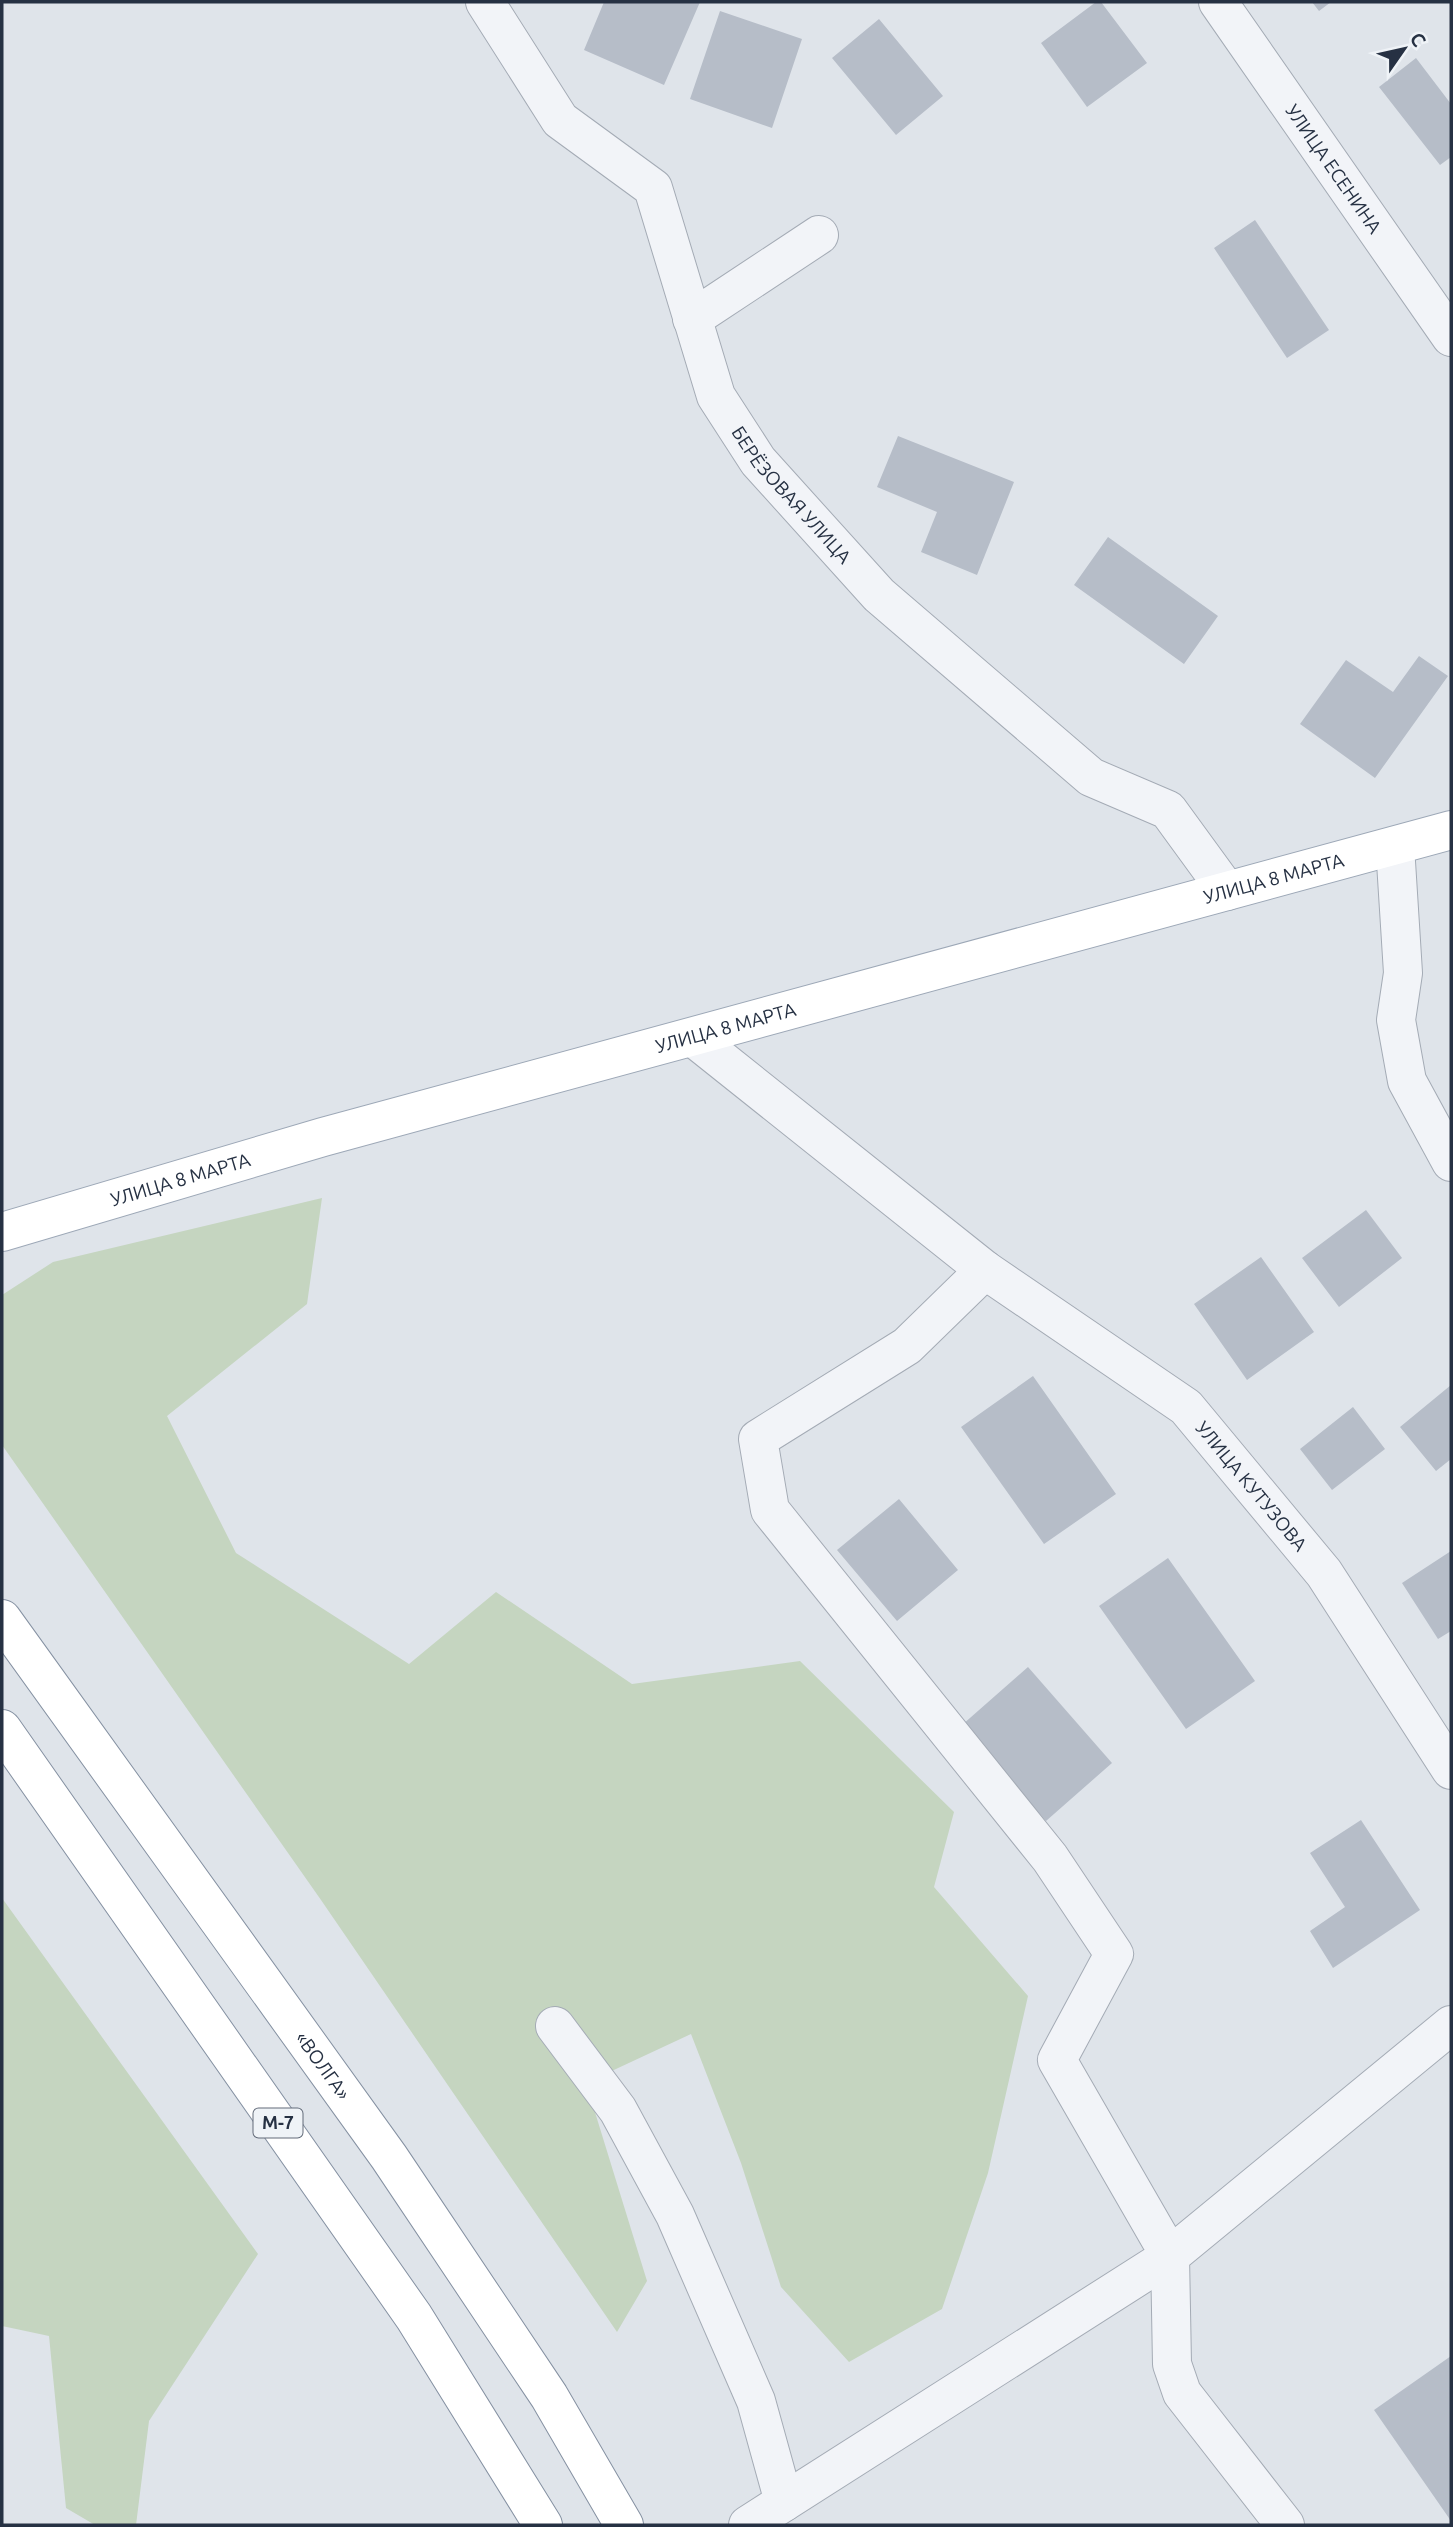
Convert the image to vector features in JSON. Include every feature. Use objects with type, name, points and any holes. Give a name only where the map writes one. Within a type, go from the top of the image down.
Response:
[{"type":"main road","name":"УЛИЦА 8 МАРТА","points":[[4,1233],[323,1137],[1451,830]]},
{"type":"main road","name":"«ВОЛГА»","points":[[2,1619],[388,2157],[550,2396],[624,2525]]},
{"type":"main road","name":"М-7","points":[[2,1729],[414,2317],[543,2525]]},
{"type":"street","name":"БЕРЁЗОВАЯ УЛИЦА","points":[[485,2],[560,120],[653,188],[716,396],[758,461],[879,595],[1091,778],[1168,810],[1227,891]]},
{"type":"street","name":"УЛИЦА ЕСЕНИНА","points":[[1217,2],[1451,337]]},
{"type":"street","points":[[692,319],[819,235]]},
{"type":"street","points":[[1395,846],[1403,973],[1396,1020],[1407,1081],[1451,1162]]},
{"type":"street","name":"УЛИЦА КУТУЗОВА","points":[[694,1038],[985,1270],[1186,1408],[1324,1573],[1451,1770]]},
{"type":"street","points":[[985,1270],[907,1346],[758,1438],[770,1510],[1050,1858],[1114,1954],[1057,2060],[1170,2256],[1171,2364],[1182,2393],[1285,2525]]},
{"type":"street","points":[[748,2525],[1170,2256],[1451,2025]]},
{"type":"street","points":[[555,2026],[618,2110],[675,2214],[756,2401],[784,2502]]},
{"type":"green space","points":[[322,1198],[307,1304],[167,1416],[236,1553],[409,1664],[496,1592],[632,1684],[800,1661],[954,1812],[934,1887],[1028,1996],[988,2173],[942,2309],[849,2362],[781,2287],[741,2163],[691,2034],[586,2083],[647,2281],[617,2332],[321,1900],[2,1445],[2,1295],[53,1262]]},
{"type":"green space","points":[[2,1898],[258,2254],[149,2421],[136,2525],[95,2525],[66,2508],[49,2336],[2,2326]]},
{"type":"building","points":[[604,2],[700,2],[664,85],[584,50]]},
{"type":"building","points":[[1096,2],[1101,2],[1147,63],[1087,107],[1041,43]]},
{"type":"building","points":[[1312,2],[1331,2],[1319,11]]},
{"type":"building","points":[[720,11],[802,39],[772,128],[690,99]]},
{"type":"building","points":[[879,19],[943,96],[896,135],[832,58]]},
{"type":"building","points":[[1416,58],[1451,104],[1451,157],[1440,165],[1379,87]]},
{"type":"building","points":[[1255,220],[1329,330],[1287,358],[1214,248]]},
{"type":"building","points":[[898,436],[1014,482],[977,575],[921,552],[937,512],[877,487]]},
{"type":"building","points":[[1108,537],[1218,616],[1184,664],[1074,585]]},
{"type":"building","points":[[1419,656],[1448,676],[1375,778],[1300,724],[1346,660],[1393,692]]},
{"type":"building","points":[[1366,1210],[1402,1258],[1339,1307],[1302,1258]]},
{"type":"building","points":[[1261,1257],[1314,1332],[1247,1380],[1194,1304]]},
{"type":"building","points":[[1033,1376],[1116,1494],[1044,1544],[961,1427]]},
{"type":"building","points":[[1451,1385],[1451,1459],[1436,1471],[1400,1427]]},
{"type":"building","points":[[1353,1407],[1385,1449],[1332,1490],[1300,1449]]},
{"type":"building","points":[[899,1499],[958,1570],[897,1621],[837,1550]]},
{"type":"building","points":[[1451,1551],[1451,1631],[1438,1639],[1402,1583]]},
{"type":"building","points":[[1168,1558],[1255,1681],[1186,1729],[1099,1606]]},
{"type":"building","points":[[1028,1667],[1112,1763],[1046,1821],[962,1725]]},
{"type":"building","points":[[1361,1820],[1420,1910],[1333,1968],[1310,1931],[1345,1907],[1310,1853]]},
{"type":"building","points":[[1451,2356],[1451,2521],[1374,2410]]}]
